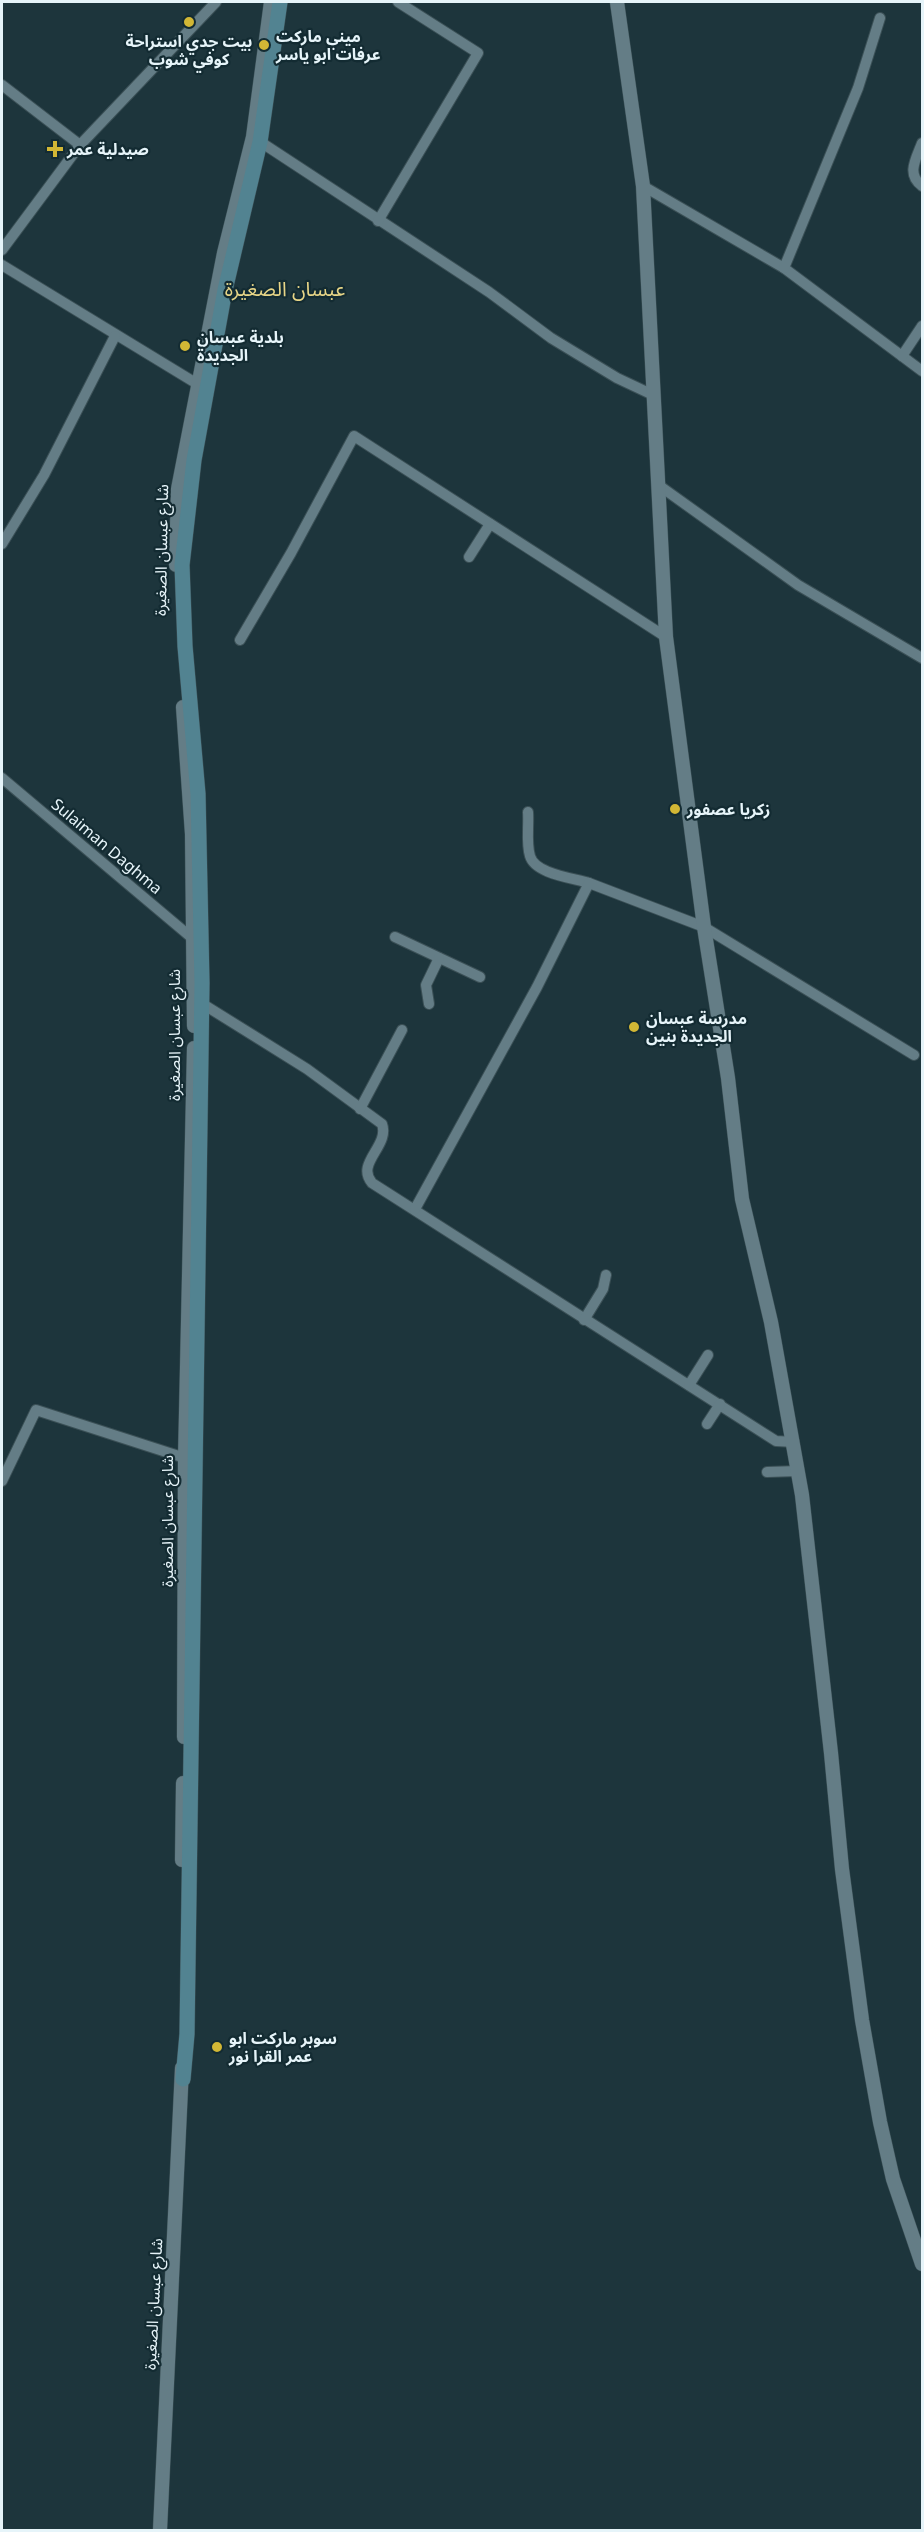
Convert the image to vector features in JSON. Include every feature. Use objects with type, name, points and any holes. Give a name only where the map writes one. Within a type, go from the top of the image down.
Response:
[{"type":"main road","name":"شارع عبسان الصغيرة","points":[[183,2079],[187,2034],[198,794],[185,646],[182,565],[189,492],[225,290],[257,140],[280,2]]},
{"type":"street","points":[[2,250],[80,145],[216,2]]},
{"type":"street","name":"شارع عبسان الصغيرة","points":[[160,2530],[183,2079],[181,1995],[185,1458],[197,1000],[192,938],[192,834],[176,606],[177,498],[224,253],[257,140],[271,2]]},
{"type":"street","points":[[378,221],[478,53],[398,2]]},
{"type":"street","points":[[617,2],[643,186],[651,394],[666,637],[704,927],[728,1078],[742,1199],[771,1322],[794,1442],[831,1753],[842,1869],[862,2020],[880,2122],[893,2179],[922,2264]]},
{"type":"street","points":[[784,268],[858,88],[880,18]]},
{"type":"street","points":[[2,85],[80,145]]},
{"type":"street","points":[[257,140],[489,292],[551,338],[617,378],[651,394]]},
{"type":"street","points":[[922,143],[912,170],[916,181],[922,186]]},
{"type":"street","points":[[643,186],[784,268],[922,371]]},
{"type":"street","points":[[2,265],[115,336],[199,385]]},
{"type":"street","points":[[902,356],[922,326]]},
{"type":"street","points":[[2,544],[44,475],[115,336]]},
{"type":"street","points":[[240,640],[291,553],[354,436],[666,637]]},
{"type":"street","points":[[657,484],[798,585],[922,658]]},
{"type":"street","points":[[469,557],[490,524]]},
{"type":"street","name":"Sulaiman Daghma","points":[[2,778],[192,938]]},
{"type":"street","points":[[528,812],[528,849],[530,858],[536,866],[589,883],[704,927],[914,1055]]},
{"type":"street","points":[[415,1209],[537,987],[589,883]]},
{"type":"street","points":[[395,937],[480,977]]},
{"type":"street","points":[[429,1004],[426,985],[439,958]]},
{"type":"street","points":[[197,1000],[307,1069],[377,1120],[384,1131],[368,1165],[369,1180],[776,1441],[794,1442]]},
{"type":"street","points":[[360,1109],[402,1030]]},
{"type":"street","points":[[584,1320],[603,1289],[606,1275]]},
{"type":"street","points":[[689,1386],[708,1355]]},
{"type":"street","points":[[707,1424],[720,1404]]},
{"type":"street","points":[[2,1481],[36,1410],[185,1458]]},
{"type":"street","points":[[767,1472],[798,1471]]},
{"type":"place","name":"بيت جدي استراحة كوفي شوب","points":[[189,22]]},
{"type":"place","name":"ميني ماركت عرفات ابو ياسر","points":[[264,45]]},
{"type":"place","name":"صيدلية عمر","points":[[55,149]]},
{"type":"place","name":"بلدية عبسان الجديدة","points":[[185,346]]},
{"type":"place","name":"زكريا عصفور","points":[[675,809]]},
{"type":"place","name":"مدرسة عبسان الجديدة بنين","points":[[634,1027]]},
{"type":"place","name":"سوبر ماركت ابو عمر القرا نور","points":[[217,2047]]},
{"type":"district","name":"عبسان الصغيرة","points":[[285,289]]}]
